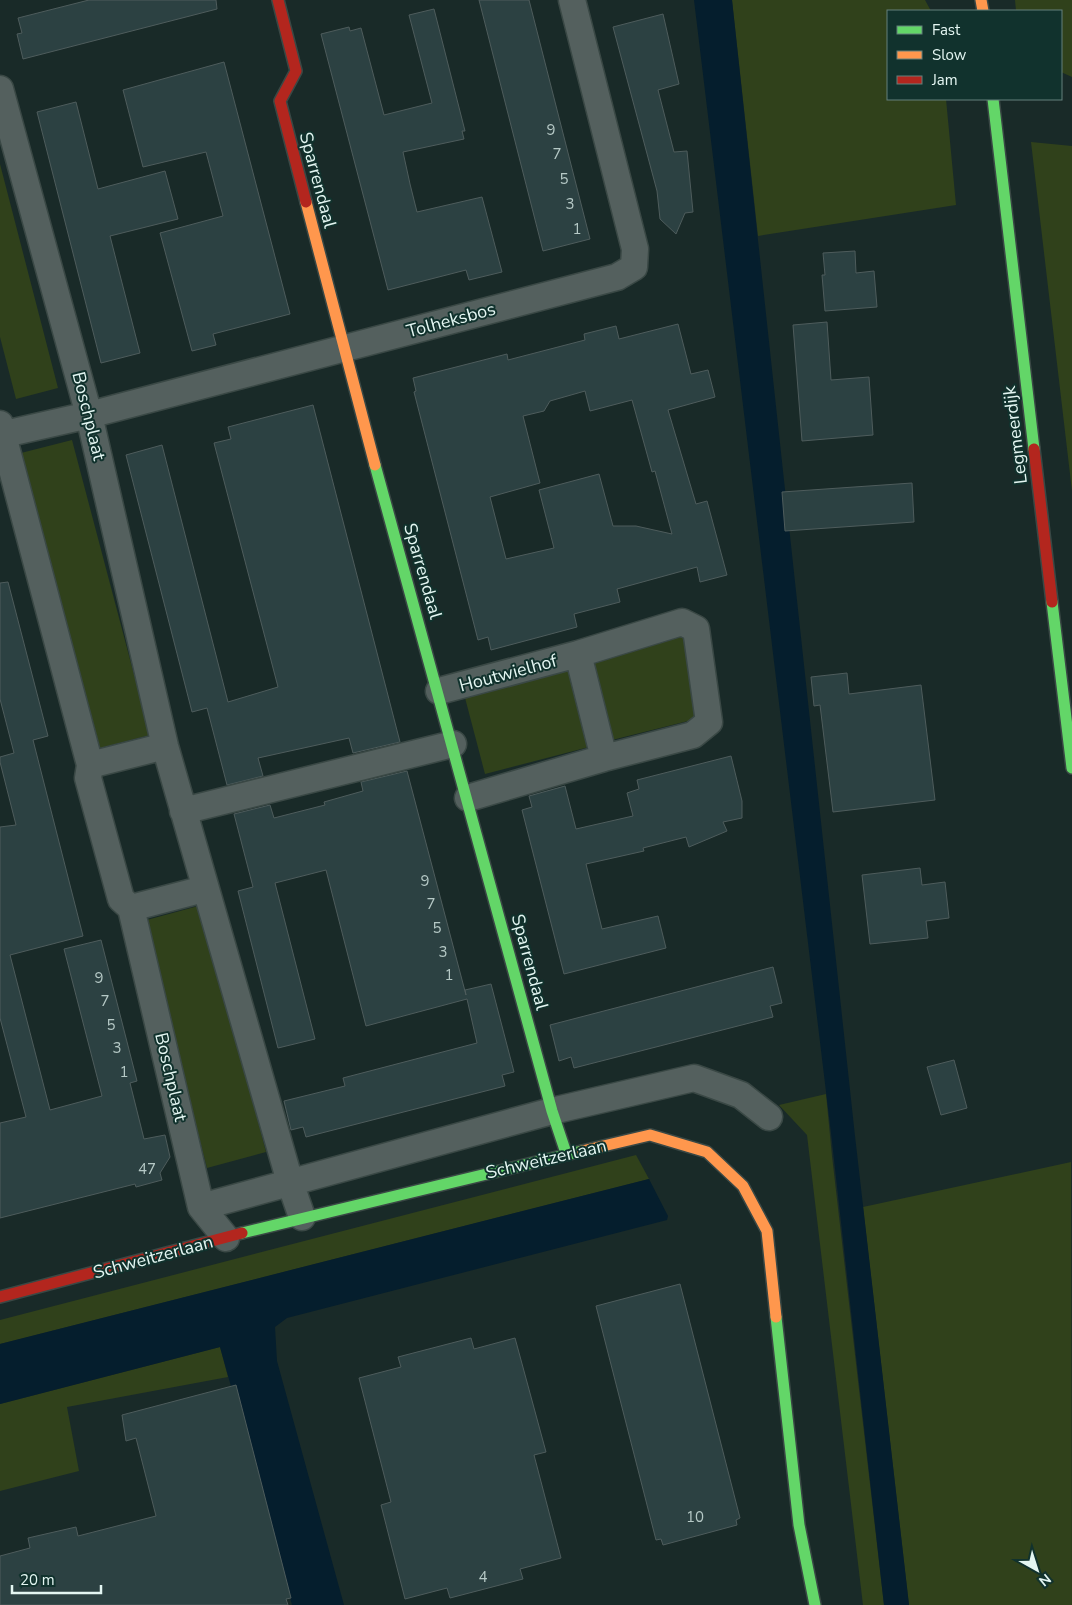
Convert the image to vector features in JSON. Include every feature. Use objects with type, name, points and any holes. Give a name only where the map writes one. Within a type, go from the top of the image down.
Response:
[{"type":"street","name":"Sparrendaal","points":[[278,0],[296,71],[280,101],[344,347],[552,1111],[566,1153]]},
{"type":"street","name":"Tolheksbos","points":[[1,431],[90,415],[617,277],[634,266],[635,249],[572,0]]},
{"type":"street","name":"Boschplaat","points":[[0,89],[90,415],[165,746],[204,889],[302,1218]]},
{"type":"street","name":"Legmeerdijk","points":[[993,100],[1072,768]]},
{"type":"street","name":"Boschplaat","points":[[1,431],[90,765],[88,778],[121,899],[132,908],[201,1207],[226,1238]]},
{"type":"street","name":"Houtwielhof","points":[[438,691],[578,654],[682,622],[696,628],[709,722],[693,735],[604,758],[468,798]]},
{"type":"street","name":"Houtwielhof","points":[[578,654],[604,758]]},
{"type":"street","points":[[183,811],[453,744]]},
{"type":"street","points":[[90,765],[165,746]]},
{"type":"street","points":[[132,908],[204,889]]},
{"type":"street","name":"Schweitzerlaan","points":[[201,1207],[552,1111],[694,1078],[741,1095],[770,1117]]},
{"type":"street","name":"Schweitzerlaan","points":[[0,1297],[302,1218],[566,1153],[650,1135],[707,1152],[743,1186],[766,1232],[799,1526],[815,1605]]},
{"type":"street","name":"Schweitzerlaan","points":[[798,1585],[799,1526]]},
{"type":"green space","points":[[732,0],[925,0],[930,10],[887,10],[887,100],[946,100],[956,205],[758,236]]},
{"type":"green space","points":[[1015,0],[1072,0],[1072,77],[1062,72],[1062,10],[1016,10]]},
{"type":"green space","points":[[1031,142],[1072,146],[1072,491]]},
{"type":"green space","points":[[0,164],[58,388],[16,399],[0,337]]},
{"type":"green space","points":[[72,440],[150,735],[100,748],[21,453]]},
{"type":"green space","points":[[684,633],[696,719],[608,741],[588,661]]},
{"type":"green space","points":[[568,666],[589,747],[485,774],[464,694]]},
{"type":"green space","points":[[202,905],[266,1152],[207,1168],[143,921]]},
{"type":"green space","points":[[826,1094],[884,1605],[863,1605],[807,1135],[779,1105]]},
{"type":"green space","points":[[636,1155],[649,1179],[0,1344],[0,1320]]},
{"type":"green space","points":[[1071,1162],[1072,1605],[909,1605],[863,1207]]},
{"type":"green space","points":[[220,1347],[228,1377],[67,1407],[79,1471],[0,1491],[0,1404]]},
{"type":"water","points":[[694,0],[732,0],[855,1136],[909,1605],[884,1605],[831,1133]]},
{"type":"water","points":[[649,1179],[668,1216],[667,1220],[287,1318],[275,1327],[277,1361],[344,1605],[292,1605],[220,1347],[0,1404],[0,1344]]},
{"type":"building","points":[[89,0],[216,0],[217,9],[23,59],[17,34],[22,33],[18,18]]},
{"type":"building","points":[[479,0],[529,0],[590,239],[543,251]]},
{"type":"building","points":[[434,9],[465,131],[462,131],[464,139],[403,152],[417,212],[482,197],[502,272],[469,280],[466,270],[388,290],[321,34],[349,27],[350,31],[361,28],[384,115],[432,103],[409,15]]},
{"type":"building","points":[[663,14],[679,84],[658,90],[674,152],[687,151],[693,212],[685,213],[676,234],[660,219],[657,191],[613,27]]},
{"type":"building","points":[[224,62],[290,314],[213,334],[216,345],[192,351],[160,233],[223,216],[206,152],[143,167],[123,90]]},
{"type":"building","points":[[76,102],[98,189],[165,171],[178,219],[110,236],[140,353],[101,363],[37,112]]},
{"type":"building","points":[[855,251],[856,273],[874,271],[877,307],[825,311],[822,275],[825,275],[823,253]]},
{"type":"building","points":[[827,322],[831,380],[869,377],[873,435],[802,441],[793,325]]},
{"type":"building","points":[[678,324],[691,374],[708,370],[715,397],[668,410],[696,504],[707,501],[727,575],[700,582],[697,567],[617,589],[620,602],[574,614],[577,627],[491,650],[488,637],[478,640],[414,392],[416,391],[413,378],[507,354],[508,360],[585,340],[584,334],[616,326],[619,339]],"holes":[[[585,391],[590,411],[632,400],[652,472],[655,471],[672,534],[636,526],[613,526],[599,474],[539,490],[554,548],[506,559],[490,497],[540,483],[523,416],[544,411],[550,401]]]},
{"type":"building","points":[[313,405],[400,742],[353,753],[349,738],[258,758],[263,776],[227,785],[207,708],[192,712],[126,455],[162,445],[228,702],[278,687],[214,443],[231,439],[228,427]]},
{"type":"building","points":[[912,483],[914,522],[785,531],[782,492]]},
{"type":"building","points":[[8,582],[48,736],[33,740],[83,936],[10,955],[50,1110],[102,1096],[64,949],[101,940],[137,1081],[130,1083],[144,1139],[165,1135],[170,1157],[160,1173],[162,1180],[136,1187],[135,1184],[0,1218],[0,1123],[26,1117],[0,1018],[0,827],[16,825],[0,762],[0,757],[14,753],[0,699],[0,583]]},
{"type":"building","points":[[847,673],[849,694],[921,685],[935,800],[833,812],[820,705],[814,706],[811,677]]},
{"type":"building","points":[[731,756],[742,801],[742,818],[723,822],[727,831],[689,847],[686,837],[643,848],[644,851],[586,864],[602,929],[658,916],[666,948],[564,974],[522,810],[532,807],[529,796],[565,786],[576,829],[633,816],[627,793],[639,789],[637,780]]},
{"type":"building","points":[[407,771],[466,995],[465,990],[491,984],[514,1072],[502,1075],[505,1086],[306,1137],[303,1127],[291,1130],[284,1101],[345,1086],[343,1078],[477,1043],[467,999],[366,1026],[326,870],[275,883],[315,1039],[278,1048],[238,891],[253,887],[234,814],[270,805],[274,818],[325,805],[324,802],[363,791],[361,782]]},
{"type":"building","points":[[920,868],[922,885],[945,882],[949,918],[926,921],[928,938],[870,944],[862,875]]},
{"type":"building","points":[[773,967],[782,1003],[770,1006],[773,1017],[574,1068],[571,1057],[559,1061],[550,1025]]},
{"type":"building","points":[[954,1060],[967,1108],[941,1115],[927,1067]]},
{"type":"building","points":[[680,1284],[740,1518],[736,1520],[737,1525],[663,1545],[661,1539],[656,1540],[596,1306]]},
{"type":"building","points":[[471,1338],[474,1349],[515,1338],[546,1452],[534,1455],[561,1558],[520,1569],[523,1579],[450,1598],[447,1588],[405,1599],[381,1505],[391,1502],[359,1378],[401,1367],[398,1357]]},
{"type":"building","points":[[236,1385],[291,1598],[286,1599],[288,1605],[0,1605],[0,1556],[30,1548],[28,1538],[76,1527],[78,1536],[156,1516],[136,1438],[126,1441],[122,1415]]},
{"type":"traffic: fast","points":[[993,100],[1034,449]]},
{"type":"traffic: fast","points":[[375,465],[552,1111],[566,1153]]},
{"type":"traffic: fast","points":[[1052,602],[1072,768]]},
{"type":"traffic: fast","points":[[242,1233],[582,1151]]},
{"type":"traffic: fast","points":[[776,1317],[799,1525],[815,1605]]},
{"type":"traffic: slow","points":[[981,0],[983,10]]},
{"type":"traffic: slow","points":[[306,202],[375,465]]},
{"type":"traffic: slow","points":[[582,1151],[650,1135],[707,1152],[743,1186],[767,1231],[776,1317]]},
{"type":"traffic: jam","points":[[278,0],[296,71],[280,101],[306,202]]},
{"type":"traffic: jam","points":[[1034,449],[1052,602]]},
{"type":"traffic: jam","points":[[0,1297],[242,1233]]}]
